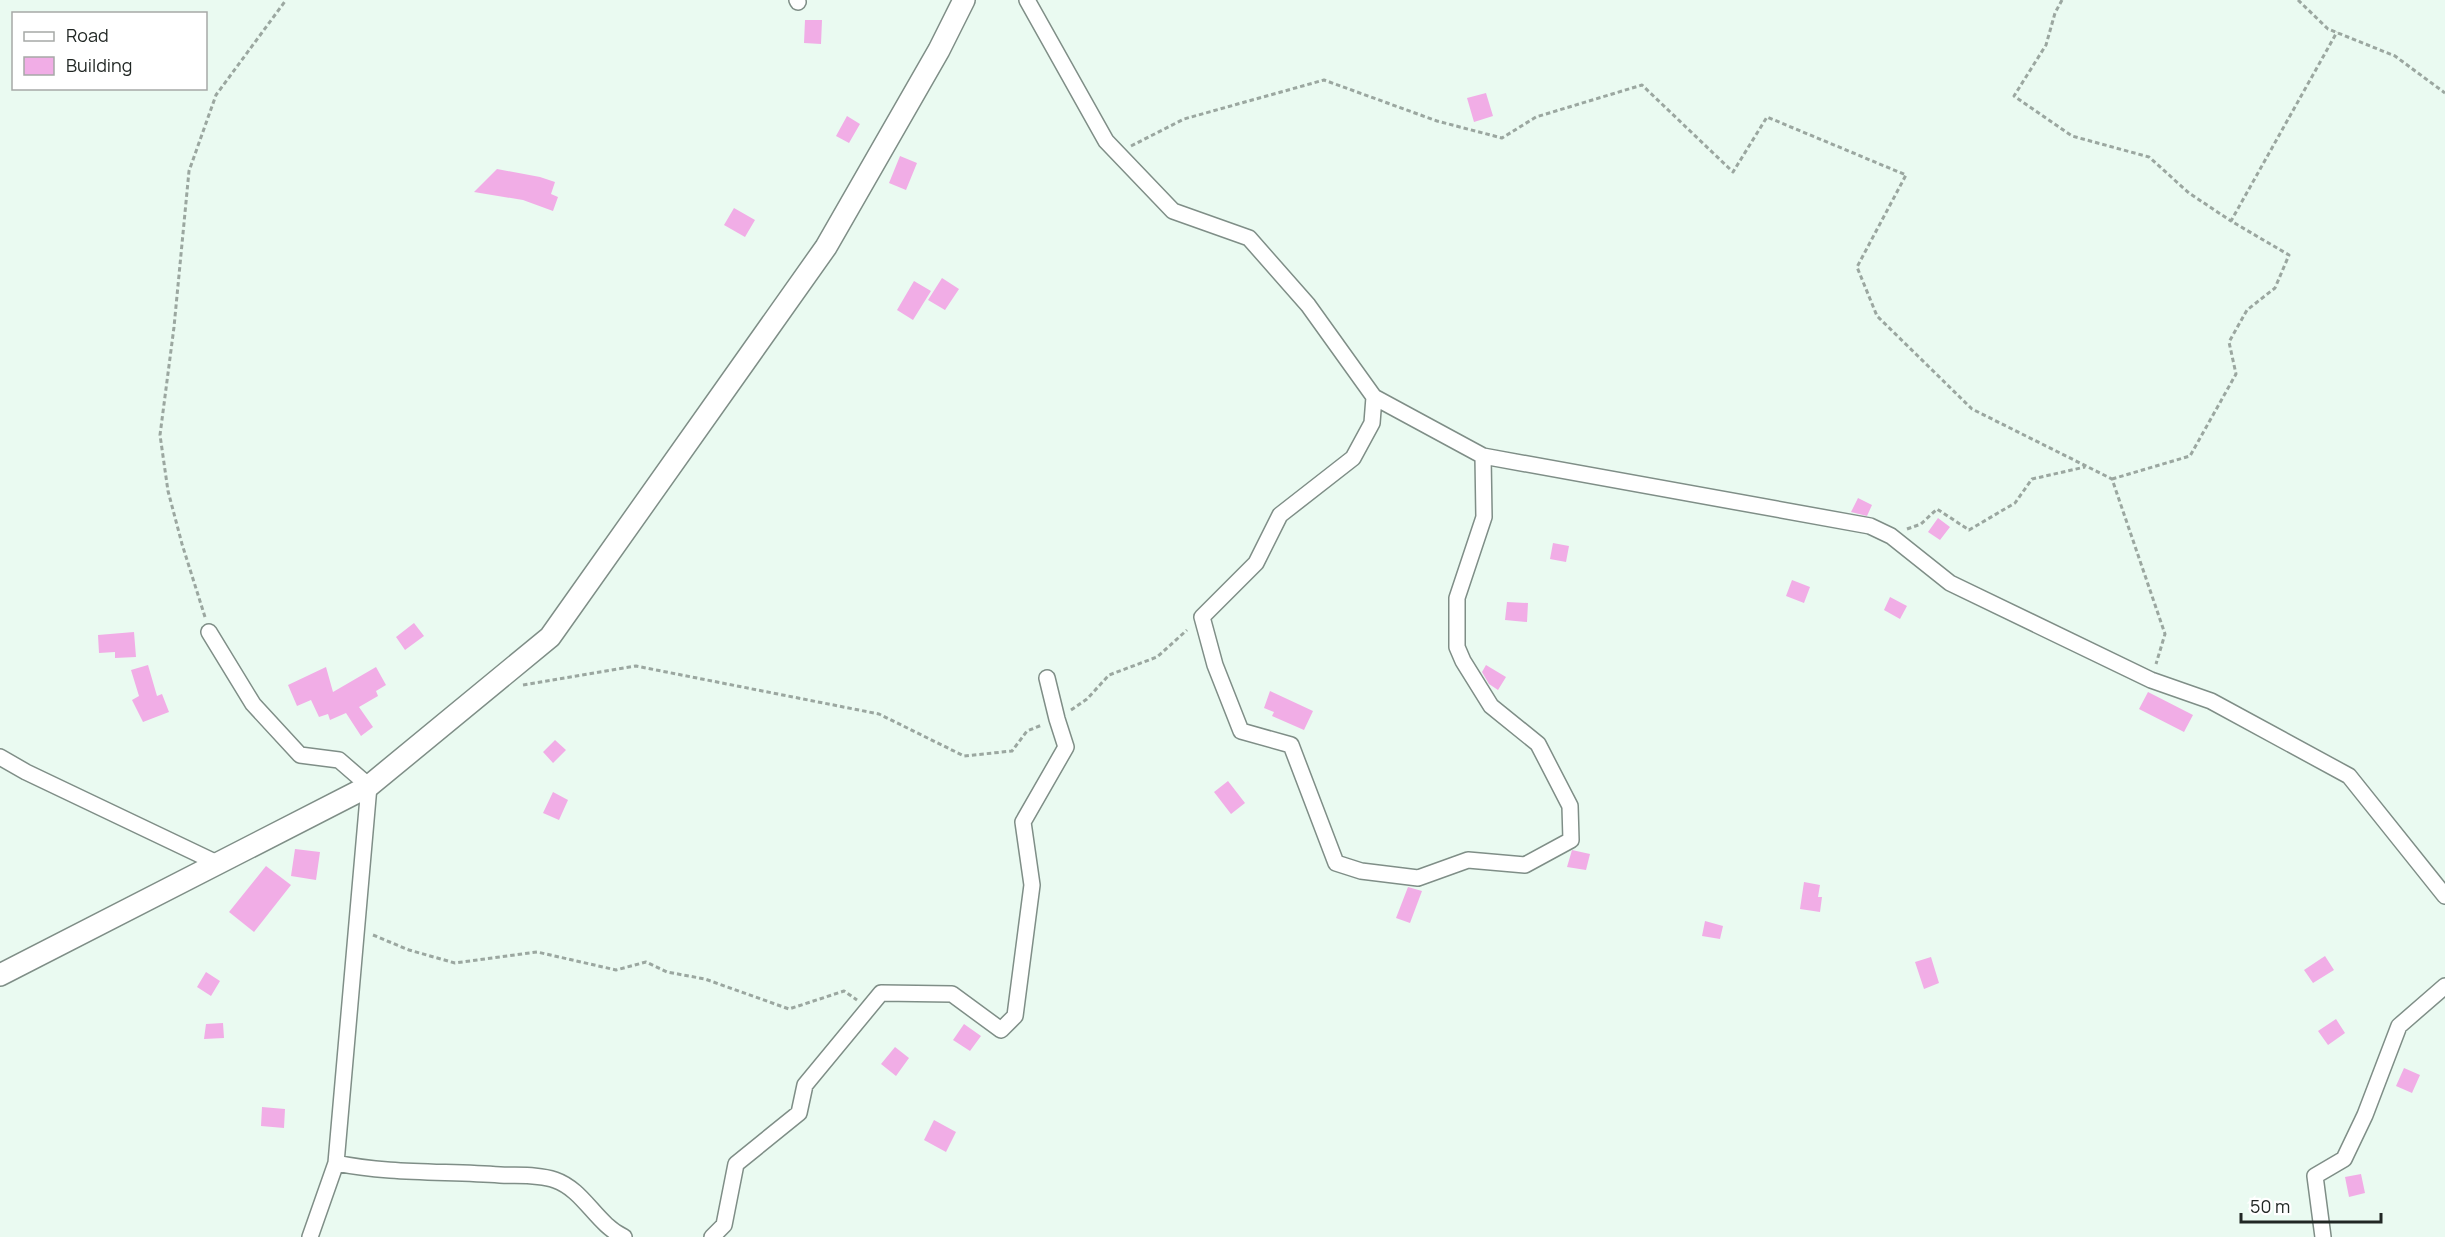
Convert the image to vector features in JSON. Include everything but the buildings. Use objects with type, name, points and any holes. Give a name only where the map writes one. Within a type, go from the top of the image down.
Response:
[{"type":"street","points":[[0,975],[369,786],[550,637],[826,247],[939,50],[964,0]]},
{"type":"street","points":[[1027,0],[1106,141],[1116,153],[1173,211],[1249,238],[1308,305],[1374,397],[1483,456],[1870,526],[1891,536],[1950,583],[2151,680],[2211,701],[2349,776],[2445,896]]},
{"type":"street","points":[[1374,397],[1372,423],[1353,458],[1280,515],[1256,563],[1202,617],[1215,665],[1241,731],[1290,746],[1336,863],[1361,871],[1418,878],[1468,860],[1525,865],[1571,840],[1570,806],[1538,744],[1491,706],[1457,647],[1457,598],[1484,518],[1483,456]]},
{"type":"street","points":[[209,632],[253,704],[300,755],[339,760],[369,786]]},
{"type":"street","points":[[712,1237],[724,1225],[736,1164],[799,1113],[805,1085],[881,993],[952,994],[1001,1030],[1015,1016],[1032,885],[1023,822],[1066,747],[1047,678]]},
{"type":"street","points":[[0,758],[217,864]]},
{"type":"street","points":[[310,1237],[336,1163],[369,786]]},
{"type":"street","points":[[2323,1237],[2315,1176],[2344,1159],[2365,1115],[2399,1026],[2445,986]]},
{"type":"street","points":[[336,1163],[389,1170],[450,1171],[555,1180],[574,1191],[602,1223],[624,1237]]},
{"type":"path","points":[[209,632],[174,513],[160,435],[174,327],[189,171],[216,95],[286,0]]},
{"type":"path","points":[[1116,153],[1184,119],[1324,80],[1437,121],[1502,138],[1536,117],[1642,85],[1733,172],[1767,117],[1906,174],[1857,267],[1877,316],[1972,409],[2112,479],[2190,456],[2236,374],[2229,342],[2247,310],[2275,288],[2289,255],[2189,194],[2149,157],[2072,136],[2014,96],[2046,45],[2055,13],[2062,0]]},
{"type":"path","points":[[2298,0],[2328,29],[2395,56],[2445,93]]},
{"type":"path","points":[[2232,221],[2337,32]]},
{"type":"path","points":[[1891,536],[1921,524],[1937,508],[1969,530],[2015,503],[2032,479],[2086,466]]},
{"type":"path","points":[[2112,479],[2165,634],[2151,680]]},
{"type":"path","points":[[519,686],[636,666],[879,714],[964,756],[1012,751],[1027,731],[1057,719],[1087,699],[1109,675],[1157,657],[1202,617]]},
{"type":"path","points":[[357,926],[376,937],[409,950],[455,963],[537,952],[616,970],[646,962],[667,972],[705,979],[789,1008],[844,991],[868,1007]]}]
